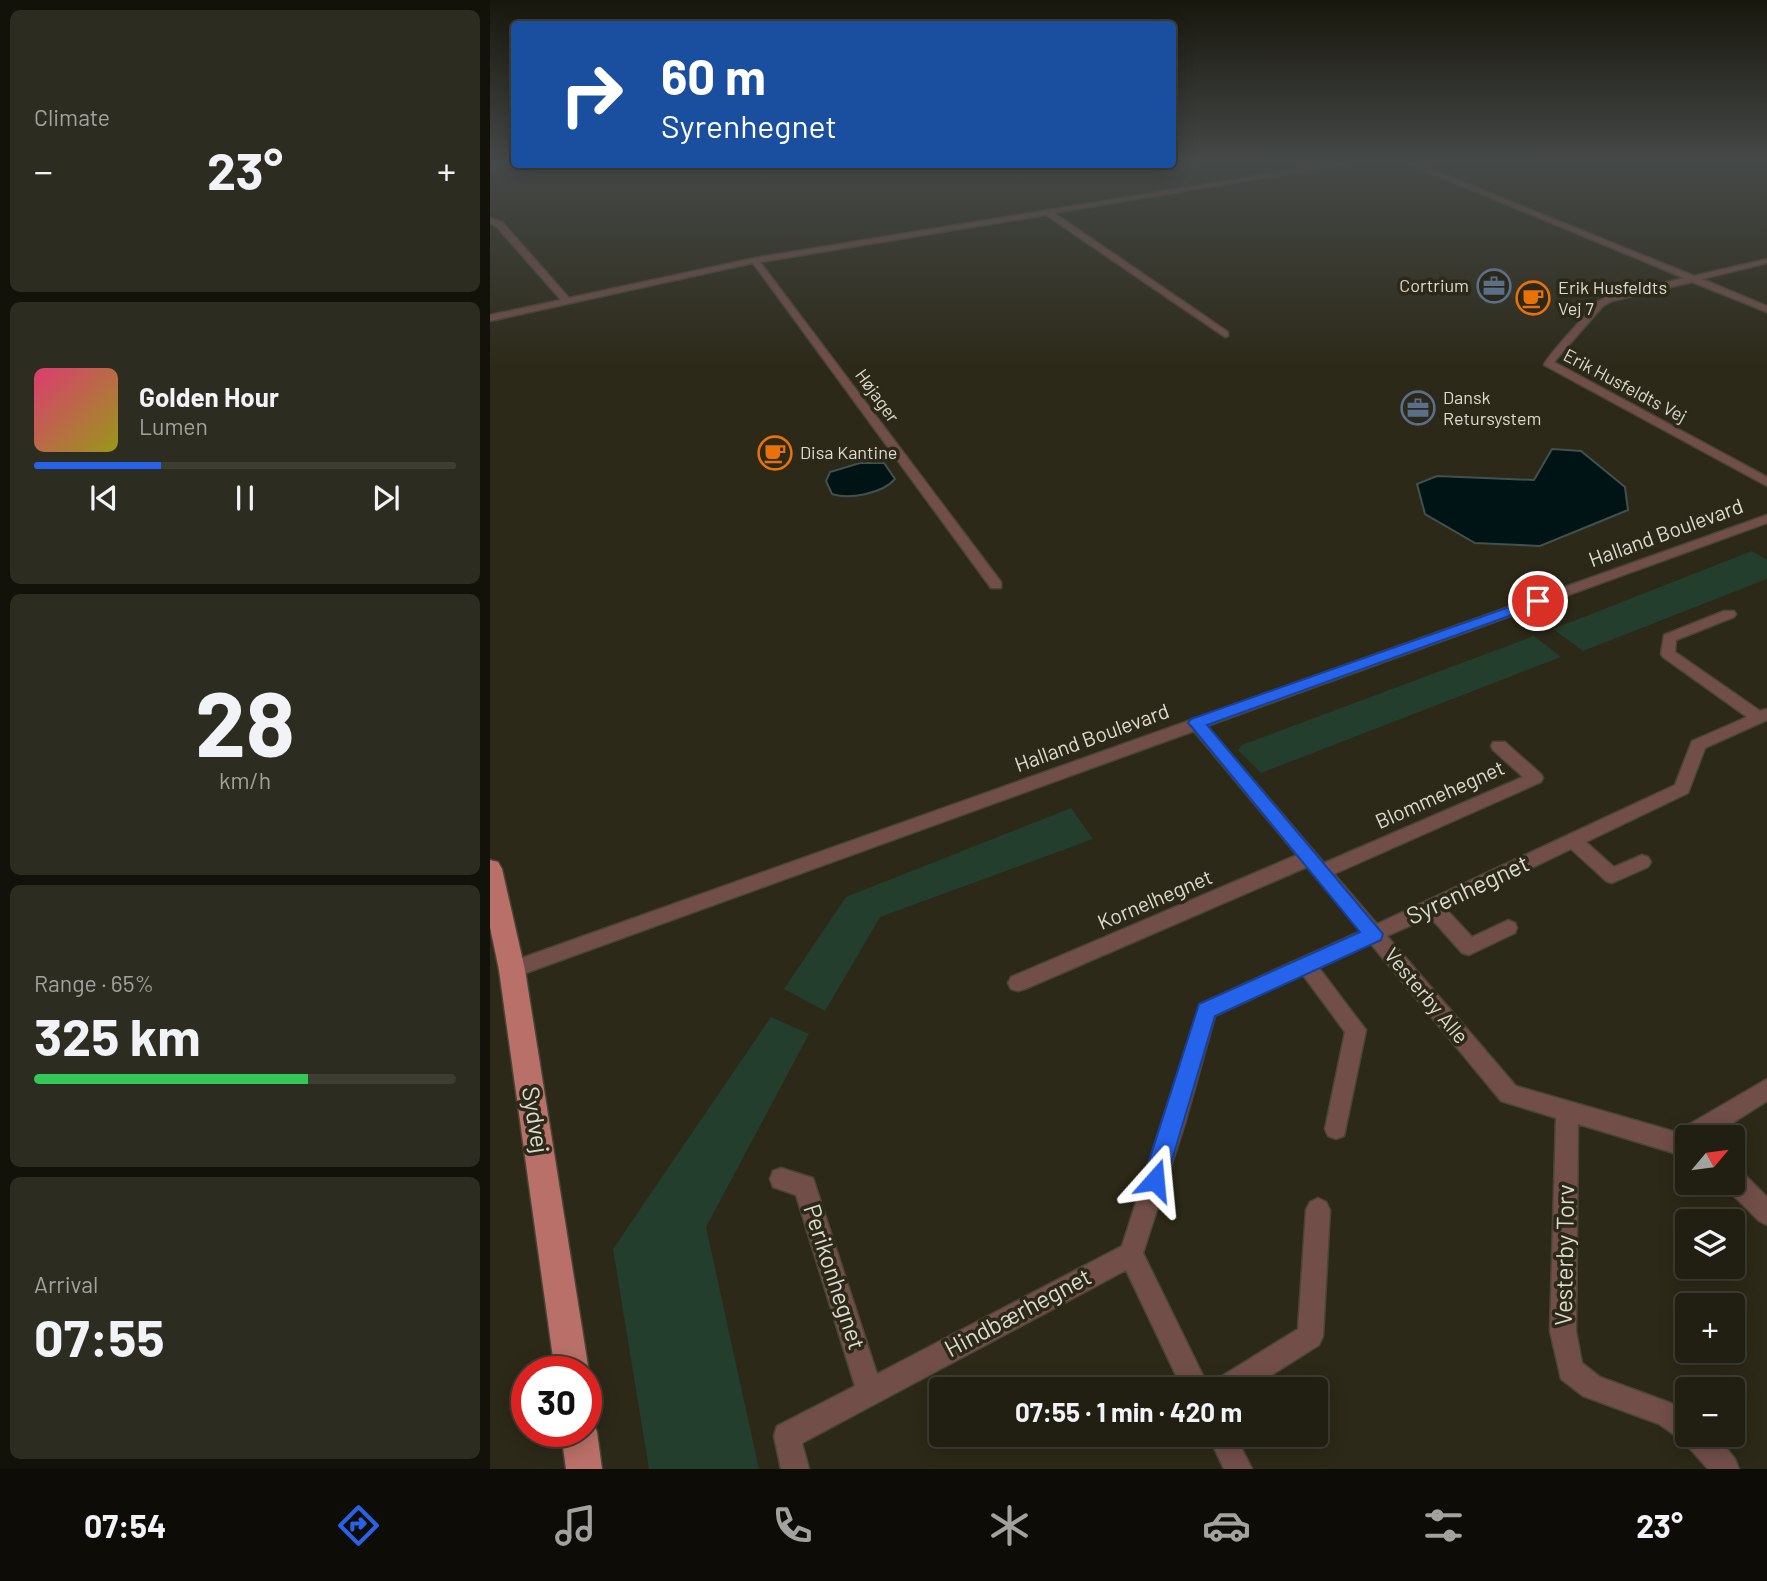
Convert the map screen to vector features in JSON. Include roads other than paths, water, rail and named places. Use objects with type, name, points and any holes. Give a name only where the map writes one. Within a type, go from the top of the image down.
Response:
[{"type":"main road","name":"Sydvej","points":[[490,869],[512,970],[570,1356]]},
{"type":"main road","points":[[581,1447],[584,1469]]},
{"type":"street","points":[[506,232],[567,301]]},
{"type":"street","points":[[490,318],[755,260],[928,232]]},
{"type":"street","points":[[1076,232],[1225,334]]},
{"type":"street","points":[[1577,232],[1767,309]]},
{"type":"street","name":"Højager","points":[[755,260],[996,585]]},
{"type":"street","points":[[1693,279],[1767,261]]},
{"type":"street","name":"Erik Husfeldts Vej","points":[[1693,279],[1603,302],[1549,361],[1549,365],[1767,482]]},
{"type":"street","name":"Halland Boulevard","points":[[512,970],[1767,519]]},
{"type":"street","points":[[1729,614],[1668,638],[1668,654],[1763,716]]},
{"type":"street","name":"Syrenhegnet","points":[[1130,1254],[1174,1123],[1207,1010],[1682,789],[1698,745],[1763,716]]},
{"type":"street","name":"Vesterby Alle","points":[[1196,723],[1509,1094],[1675,1142]]},
{"type":"street","name":"Blommehegnet","points":[[1315,865],[1535,778],[1499,747]]},
{"type":"street","points":[[1573,841],[1612,876],[1642,862]]},
{"type":"street","name":"Kornelhegnet","points":[[1018,983],[1315,865]]},
{"type":"street","points":[[1433,907],[1469,947],[1508,928]]},
{"type":"street","points":[[1306,965],[1356,1030],[1336,1129]]},
{"type":"street","points":[[1709,1125],[1767,1089]]},
{"type":"street","name":"Vesterby Torv","points":[[1567,1111],[1563,1331],[1570,1370],[1592,1387],[1667,1414],[1675,1420]]},
{"type":"street","name":"Perikonhegnet","points":[[781,1179],[805,1186],[870,1392]]},
{"type":"street","points":[[1745,1191],[1767,1213]]},
{"type":"street","points":[[1244,1377],[1310,1336],[1318,1210]]},
{"type":"street","points":[[1130,1254],[1192,1377]]},
{"type":"street","name":"Hindbærhegnet","points":[[794,1469],[787,1436],[1130,1254]]},
{"type":"street","points":[[1226,1447],[1238,1469]]},
{"type":"street","points":[[1708,1447],[1725,1469]]},
{"type":"place","name":"Cortrium","points":[[1494,286]]},
{"type":"place","name":"Erik Husfeldts Vej 7","points":[[1533,298]]},
{"type":"place","name":"Dansk Retursystem","points":[[1418,408]]},
{"type":"place","name":"Disa Kantine","points":[[775,453]]}]
